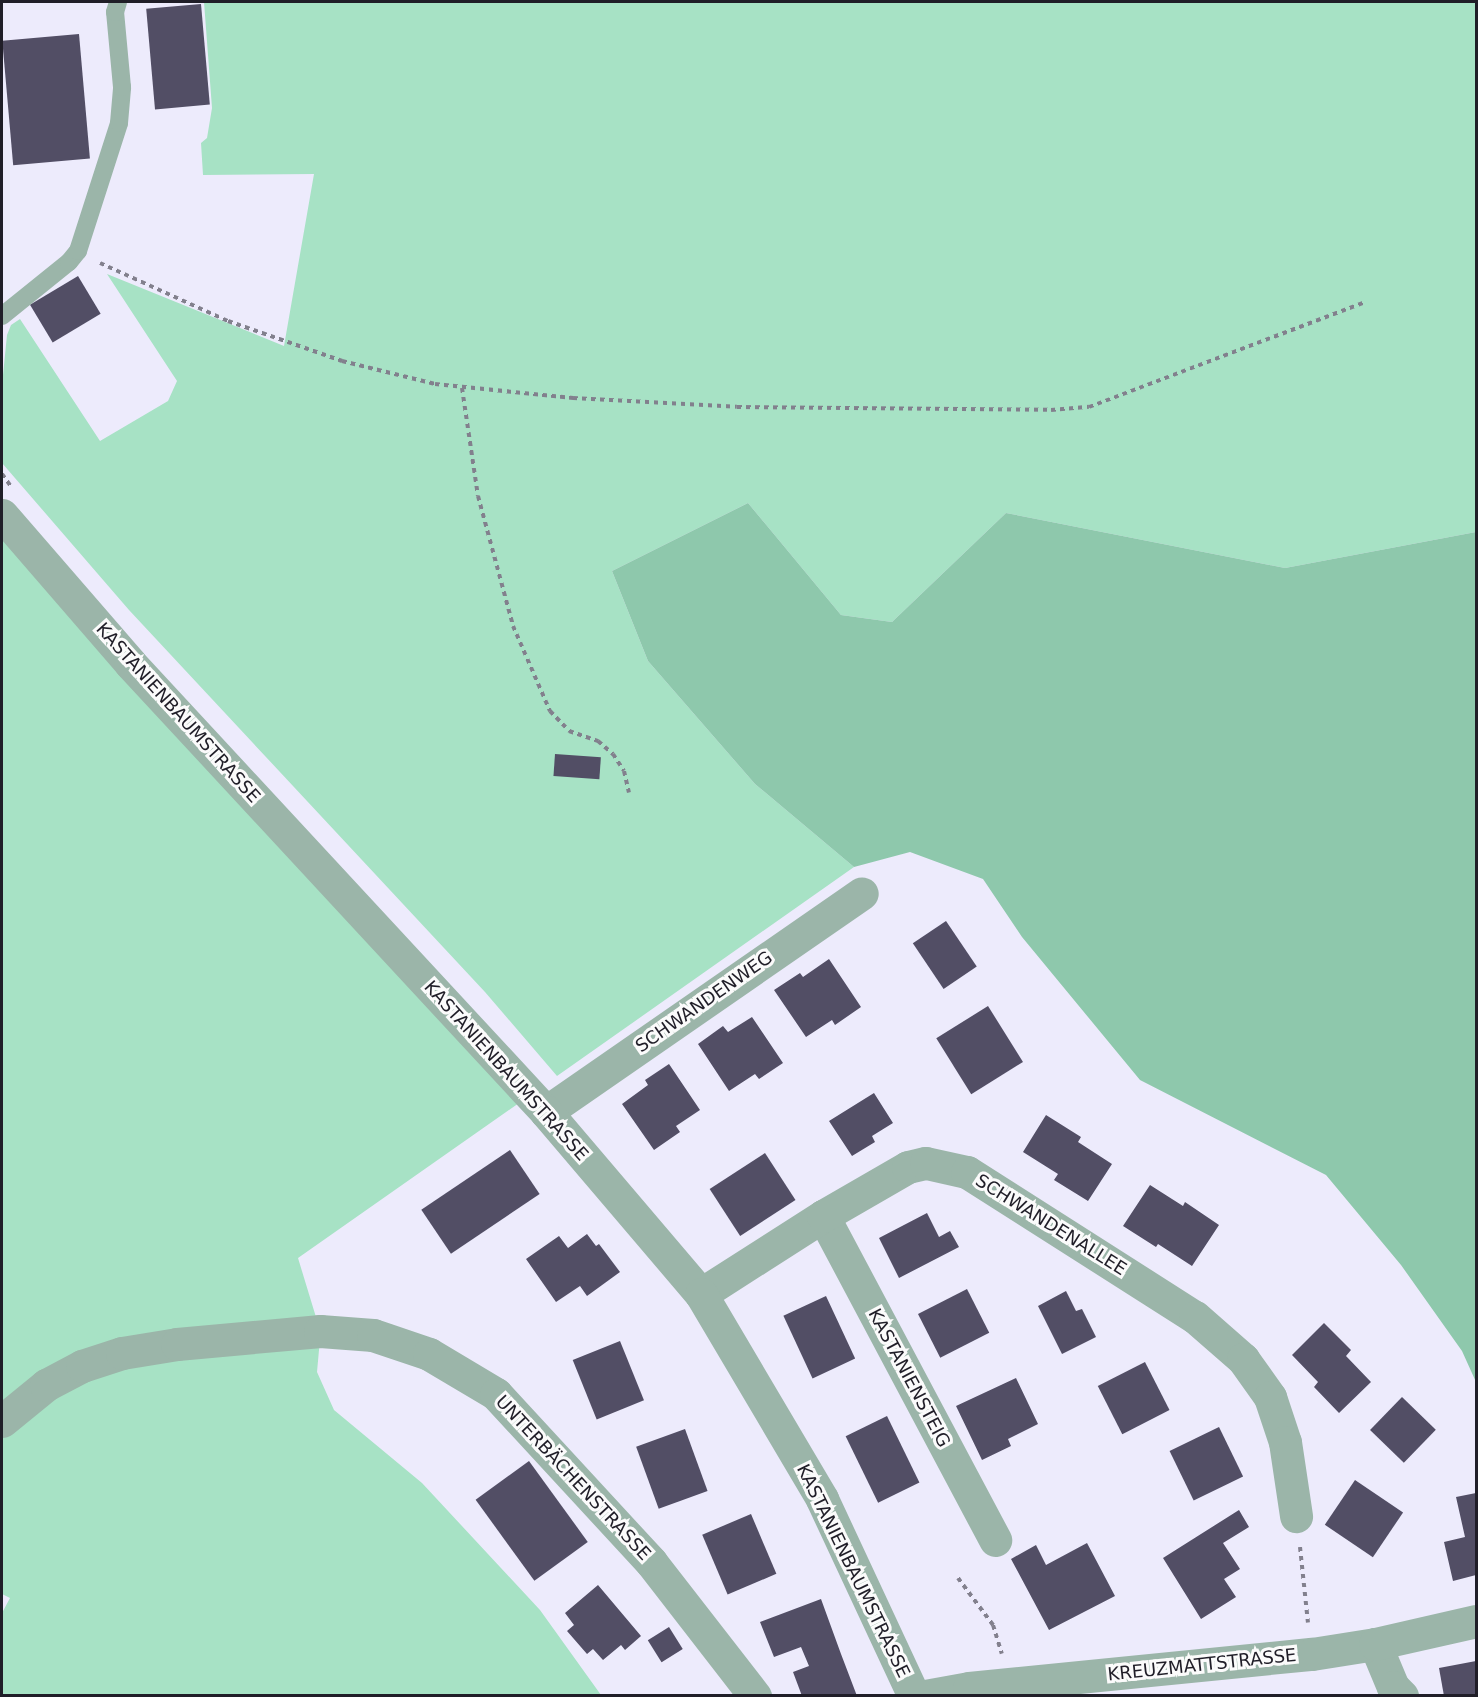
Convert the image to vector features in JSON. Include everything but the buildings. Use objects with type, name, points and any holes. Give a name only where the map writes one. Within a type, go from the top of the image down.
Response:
[{"type":"street","name":"KASTANIENBAUMSTRASSE","points":[[2,515],[130,663],[546,1112],[701,1294],[822,1498],[914,1695]]},
{"type":"street","name":"SCHWANDENWEG","points":[[546,1112],[862,893]]},
{"type":"street","name":"SCHWANDENALLEE","points":[[701,1294],[823,1216],[908,1167],[926,1163],[967,1172],[1186,1310],[1243,1359],[1270,1397],[1285,1442],[1296,1516]]},
{"type":"street","name":"KASTANIENSTEIG","points":[[823,1216],[995,1540]]},
{"type":"street","name":"UNTERBÄCHENSTRASSE","points":[[2,1420],[46,1385],[82,1366],[122,1353],[177,1344],[320,1331],[373,1335],[429,1353],[496,1394],[651,1562],[755,1695]]},
{"type":"street","name":"KREUZMATTSTRASSE","points":[[924,1695],[969,1688],[1312,1654],[1375,1644],[1476,1621]]},
{"type":"street","points":[[1375,1644],[1394,1687],[1402,1695]]},
{"type":"lane","points":[[2,316],[69,262],[78,251],[119,123],[122,87],[115,12],[118,2]]},
{"type":"path","points":[[78,251],[112,270],[228,321],[342,362],[462,388],[737,407],[1051,411],[1089,407],[1366,302]]},
{"type":"path","points":[[462,388],[478,496],[513,626],[550,711],[569,731],[598,741],[613,754],[624,771],[629,792]]},
{"type":"path","points":[[1296,1516],[1309,1631]]},
{"type":"path","points":[[958,1578],[993,1625],[1004,1664]]},
{"type":"green space","points":[[204,2],[1476,2],[1476,532],[1285,568],[1006,513],[892,622],[841,615],[748,503],[612,571],[648,661],[755,784],[854,867],[557,1076],[485,992],[129,610],[2,463],[2,385],[7,335],[11,325],[20,319],[100,441],[168,401],[177,381],[107,274],[284,346],[314,174],[203,175],[201,143],[207,138],[212,108]]},
{"type":"green space","points":[[748,503],[841,615],[892,622],[1006,513],[1285,568],[1476,532],[1476,1382],[1462,1351],[1401,1265],[1326,1175],[1140,1080],[1022,937],[983,879],[910,852],[854,867],[755,784],[648,661],[612,571]]},
{"type":"green space","points":[[2,539],[519,1103],[298,1258],[319,1327],[128,1346],[2,1414]]},
{"type":"green space","points":[[320,1339],[317,1372],[334,1410],[422,1483],[540,1610],[601,1695],[2,1695],[2,1613],[10,1598],[2,1594],[2,1428],[96,1368]]}]
